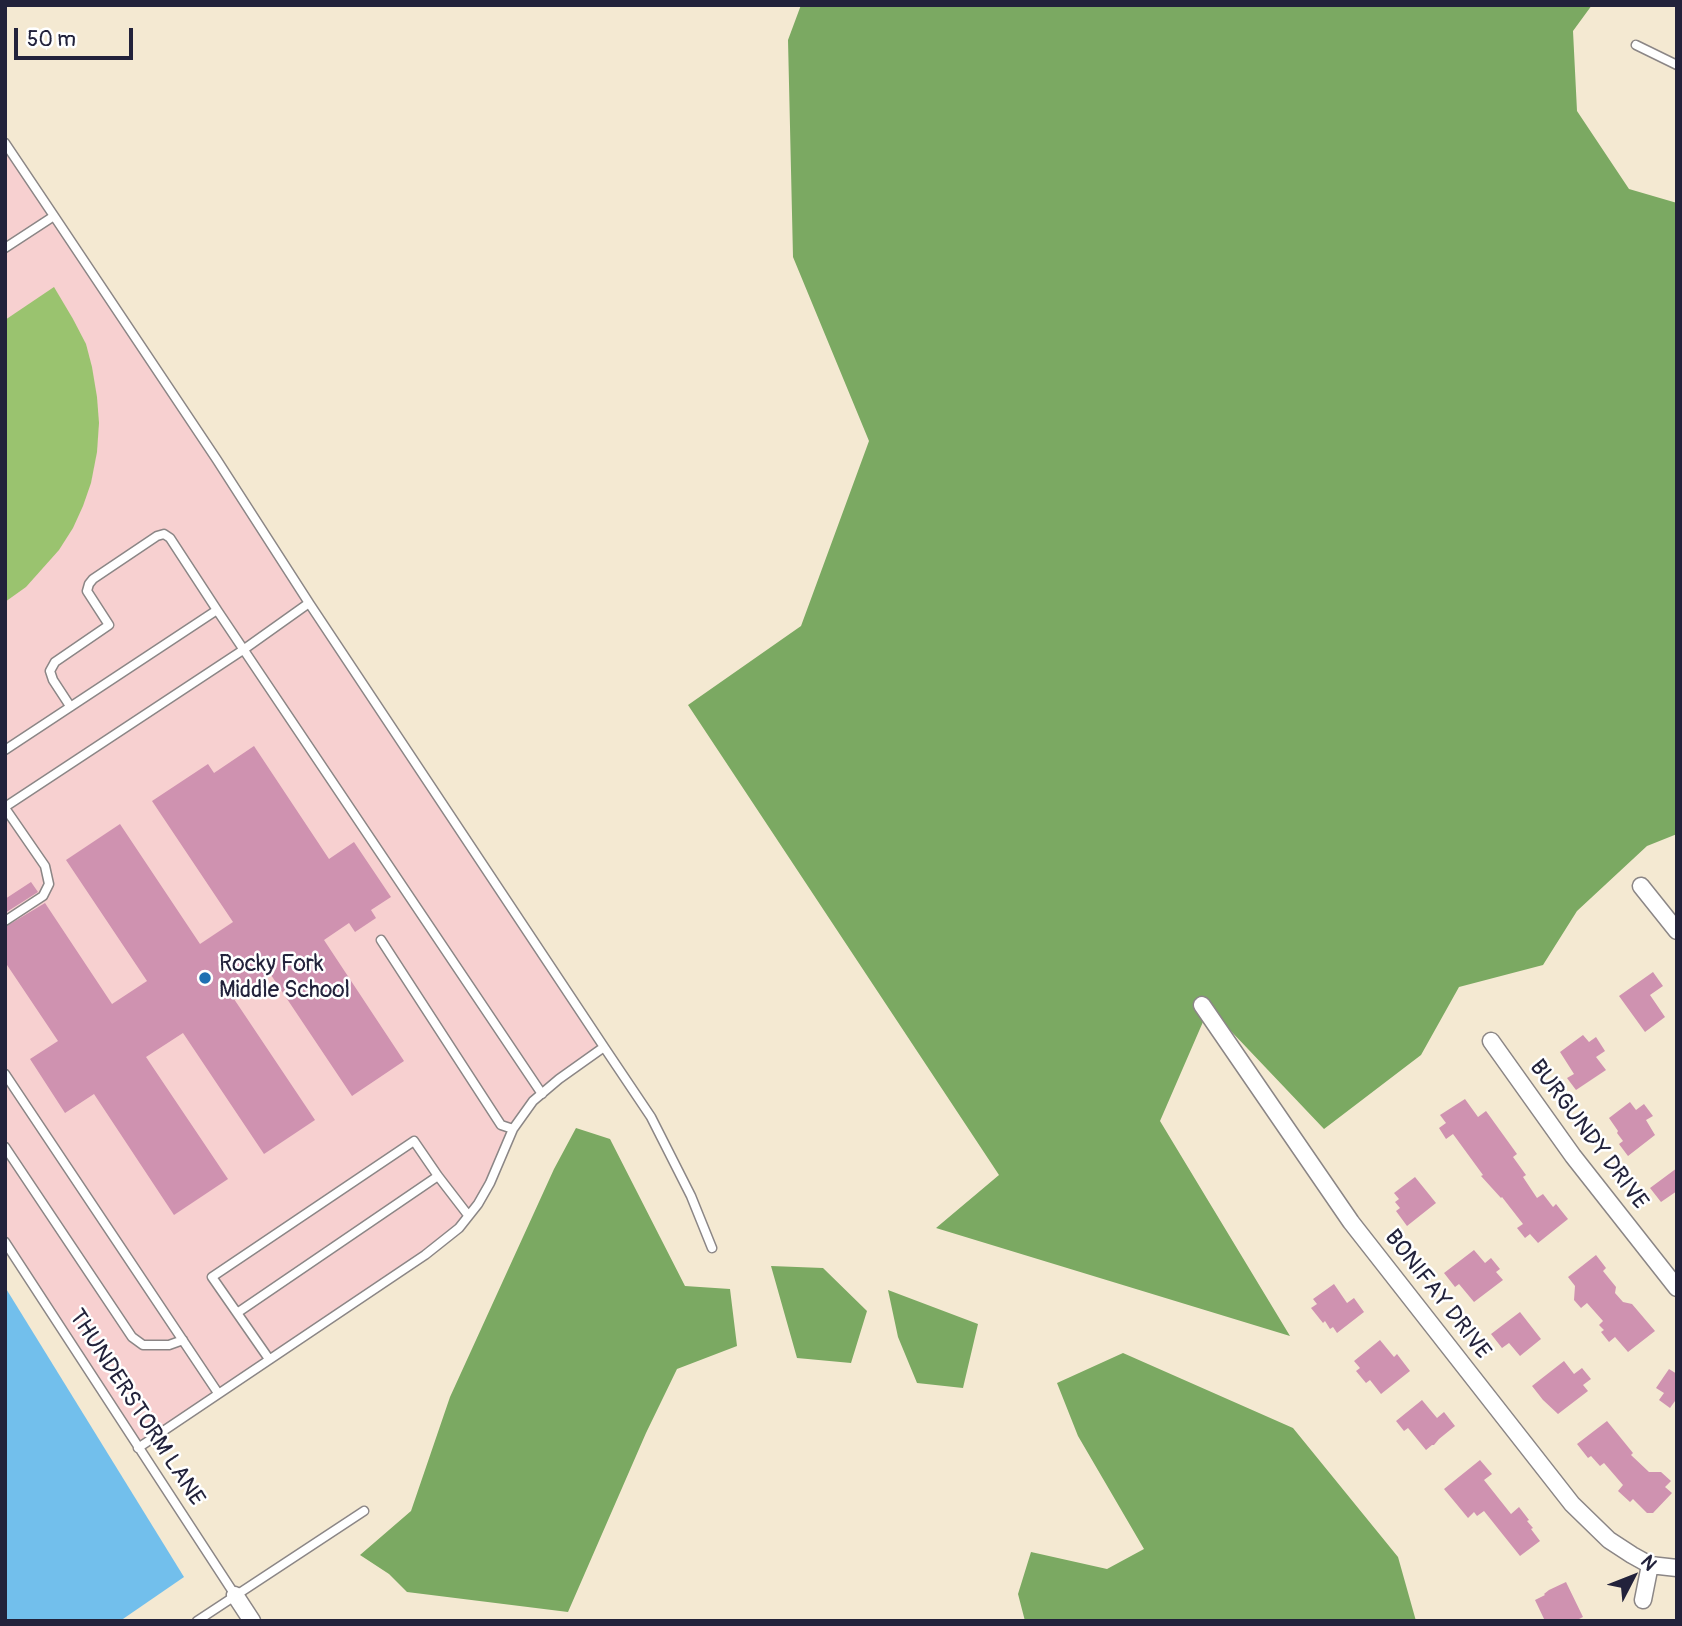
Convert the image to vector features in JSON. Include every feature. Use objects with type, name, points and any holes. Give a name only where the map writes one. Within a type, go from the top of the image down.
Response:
[{"type":"street","points":[[1642,886],[1677,932]]},
{"type":"street","name":"BONIFAY DRIVE","points":[[1202,1004],[1351,1222],[1572,1504],[1609,1541],[1650,1564],[1677,1568]]},
{"type":"street","name":"BURGUNDY DRIVE","points":[[1490,1041],[1573,1156],[1677,1288]]},
{"type":"street","points":[[1643,1600],[1650,1564]]},
{"type":"street","points":[[234,1595],[252,1621]]},
{"type":"lane","points":[[1636,45],[1677,65]]},
{"type":"lane","points":[[5,143],[651,1117],[691,1196],[712,1248]]},
{"type":"lane","points":[[5,248],[54,216]]},
{"type":"lane","points":[[70,706],[50,671],[55,662],[109,625],[87,592],[89,584],[157,536],[164,534],[170,538],[542,1094]]},
{"type":"lane","points":[[5,921],[43,896],[49,884],[45,866],[5,807],[243,650],[309,603]]},
{"type":"lane","points":[[5,750],[217,610]]},
{"type":"lane","points":[[381,940],[501,1125],[513,1129]]},
{"type":"lane","points":[[138,1448],[425,1255],[458,1228],[478,1204],[513,1129],[533,1101],[604,1047]]},
{"type":"lane","points":[[5,1074],[218,1393]]},
{"type":"lane","points":[[269,1359],[212,1277],[414,1141],[468,1215]]},
{"type":"lane","points":[[5,1147],[132,1337],[143,1345],[169,1345],[183,1340]]},
{"type":"lane","points":[[237,1313],[438,1176]]},
{"type":"lane","name":"THUNDERSTORM LANE","points":[[5,1242],[234,1595]]},
{"type":"lane","points":[[197,1621],[364,1511]]},
{"type":"shaded area","points":[[5,143],[604,1047],[542,1094],[513,1129],[490,1183],[468,1215],[425,1255],[138,1448],[5,1242]]},
{"type":"green space","points":[[801,5],[1592,5],[1573,31],[1577,111],[1629,189],[1677,203],[1677,834],[1647,846],[1577,911],[1543,965],[1459,987],[1421,1055],[1324,1129],[1209,1008],[1160,1121],[1290,1336],[936,1228],[999,1175],[688,705],[801,626],[869,441],[793,257],[788,40]]},
{"type":"green space","points":[[54,287],[86,344],[92,367],[99,423],[97,452],[91,483],[73,528],[59,550],[26,587],[5,602],[5,320]]},
{"type":"green space","points":[[576,1128],[610,1139],[685,1286],[730,1289],[737,1346],[677,1369],[568,1612],[407,1592],[389,1574],[360,1555],[411,1511],[450,1397],[554,1169]]},
{"type":"green space","points":[[771,1266],[823,1268],[867,1311],[851,1363],[797,1358]]},
{"type":"green space","points":[[888,1290],[978,1324],[963,1388],[917,1383],[898,1337]]},
{"type":"green space","points":[[1123,1353],[1293,1428],[1398,1557],[1416,1621],[1025,1621],[1018,1594],[1031,1552],[1107,1569],[1144,1549],[1078,1436],[1057,1383]]},
{"type":"water","points":[[5,1287],[184,1577],[120,1621],[5,1621]]},
{"type":"building","name":"Rocky Fork Middle School","points":[[254,746],[329,859],[354,842],[391,897],[371,910],[376,918],[355,932],[349,923],[324,940],[404,1061],[352,1096],[271,975],[234,999],[315,1120],[264,1154],[183,1033],[146,1057],[228,1179],[174,1215],[94,1094],[65,1113],[30,1059],[58,1041],[5,962],[5,927],[45,903],[112,1004],[147,981],[66,860],[120,824],[200,944],[233,922],[152,801],[208,764],[214,773]]},
{"type":"building","points":[[31,882],[38,892],[5,913],[5,899]]},
{"type":"building","points":[[1653,972],[1663,986],[1650,995],[1665,1017],[1645,1032],[1619,996]]},
{"type":"building","points":[[1583,1035],[1589,1042],[1596,1037],[1605,1051],[1596,1057],[1606,1070],[1576,1090],[1567,1078],[1574,1074],[1560,1052]]},
{"type":"building","points":[[1465,1099],[1478,1117],[1486,1111],[1517,1154],[1513,1157],[1526,1175],[1523,1177],[1537,1198],[1543,1194],[1553,1207],[1556,1204],[1568,1219],[1538,1243],[1530,1234],[1525,1238],[1517,1228],[1523,1224],[1481,1176],[1483,1175],[1453,1134],[1446,1139],[1439,1128],[1446,1123],[1440,1115]]},
{"type":"building","points":[[1630,1102],[1636,1110],[1644,1104],[1653,1116],[1646,1120],[1655,1135],[1628,1156],[1619,1144],[1623,1141],[1609,1118]]},
{"type":"building","points":[[1677,1168],[1677,1191],[1661,1202],[1650,1188]]},
{"type":"building","points":[[1415,1177],[1436,1203],[1407,1226],[1396,1211],[1400,1208],[1395,1202],[1399,1199],[1394,1193]]},
{"type":"building","points":[[1474,1250],[1485,1263],[1491,1258],[1500,1269],[1496,1272],[1503,1280],[1474,1302],[1459,1284],[1455,1287],[1444,1273]]},
{"type":"building","points":[[1596,1255],[1606,1268],[1603,1271],[1616,1287],[1615,1293],[1623,1302],[1632,1304],[1655,1331],[1628,1352],[1615,1337],[1609,1342],[1599,1325],[1603,1321],[1587,1303],[1581,1308],[1574,1300],[1575,1286],[1568,1277]]},
{"type":"building","points":[[1334,1284],[1347,1303],[1354,1298],[1364,1312],[1337,1333],[1333,1327],[1330,1329],[1325,1321],[1323,1323],[1311,1308],[1317,1304],[1313,1299]]},
{"type":"building","points":[[1520,1312],[1541,1339],[1520,1356],[1509,1343],[1502,1348],[1491,1334]]},
{"type":"building","points":[[1380,1340],[1394,1357],[1397,1354],[1410,1371],[1381,1394],[1370,1380],[1366,1383],[1356,1371],[1360,1368],[1354,1361]]},
{"type":"building","points":[[1564,1361],[1574,1374],[1582,1368],[1591,1379],[1583,1385],[1588,1391],[1558,1414],[1532,1386]]},
{"type":"building","points":[[1669,1369],[1677,1374],[1677,1402],[1670,1408],[1659,1400],[1664,1393],[1656,1388]]},
{"type":"building","points":[[1422,1400],[1437,1418],[1444,1412],[1455,1426],[1426,1450],[1408,1428],[1404,1431],[1396,1421]]},
{"type":"building","points":[[1607,1421],[1633,1453],[1631,1455],[1649,1472],[1661,1472],[1671,1481],[1665,1487],[1672,1493],[1653,1513],[1647,1513],[1633,1499],[1630,1502],[1618,1491],[1623,1485],[1604,1463],[1600,1466],[1591,1456],[1588,1458],[1577,1444]]},
{"type":"building","points":[[1480,1460],[1492,1474],[1484,1480],[1511,1514],[1519,1507],[1540,1541],[1520,1556],[1484,1511],[1477,1516],[1474,1512],[1468,1518],[1444,1489]]},
{"type":"building","points":[[1566,1582],[1583,1617],[1575,1621],[1545,1621],[1535,1600]]},
{"type":"place","name":"Rocky Fork Middle School","points":[[205,978]]}]
